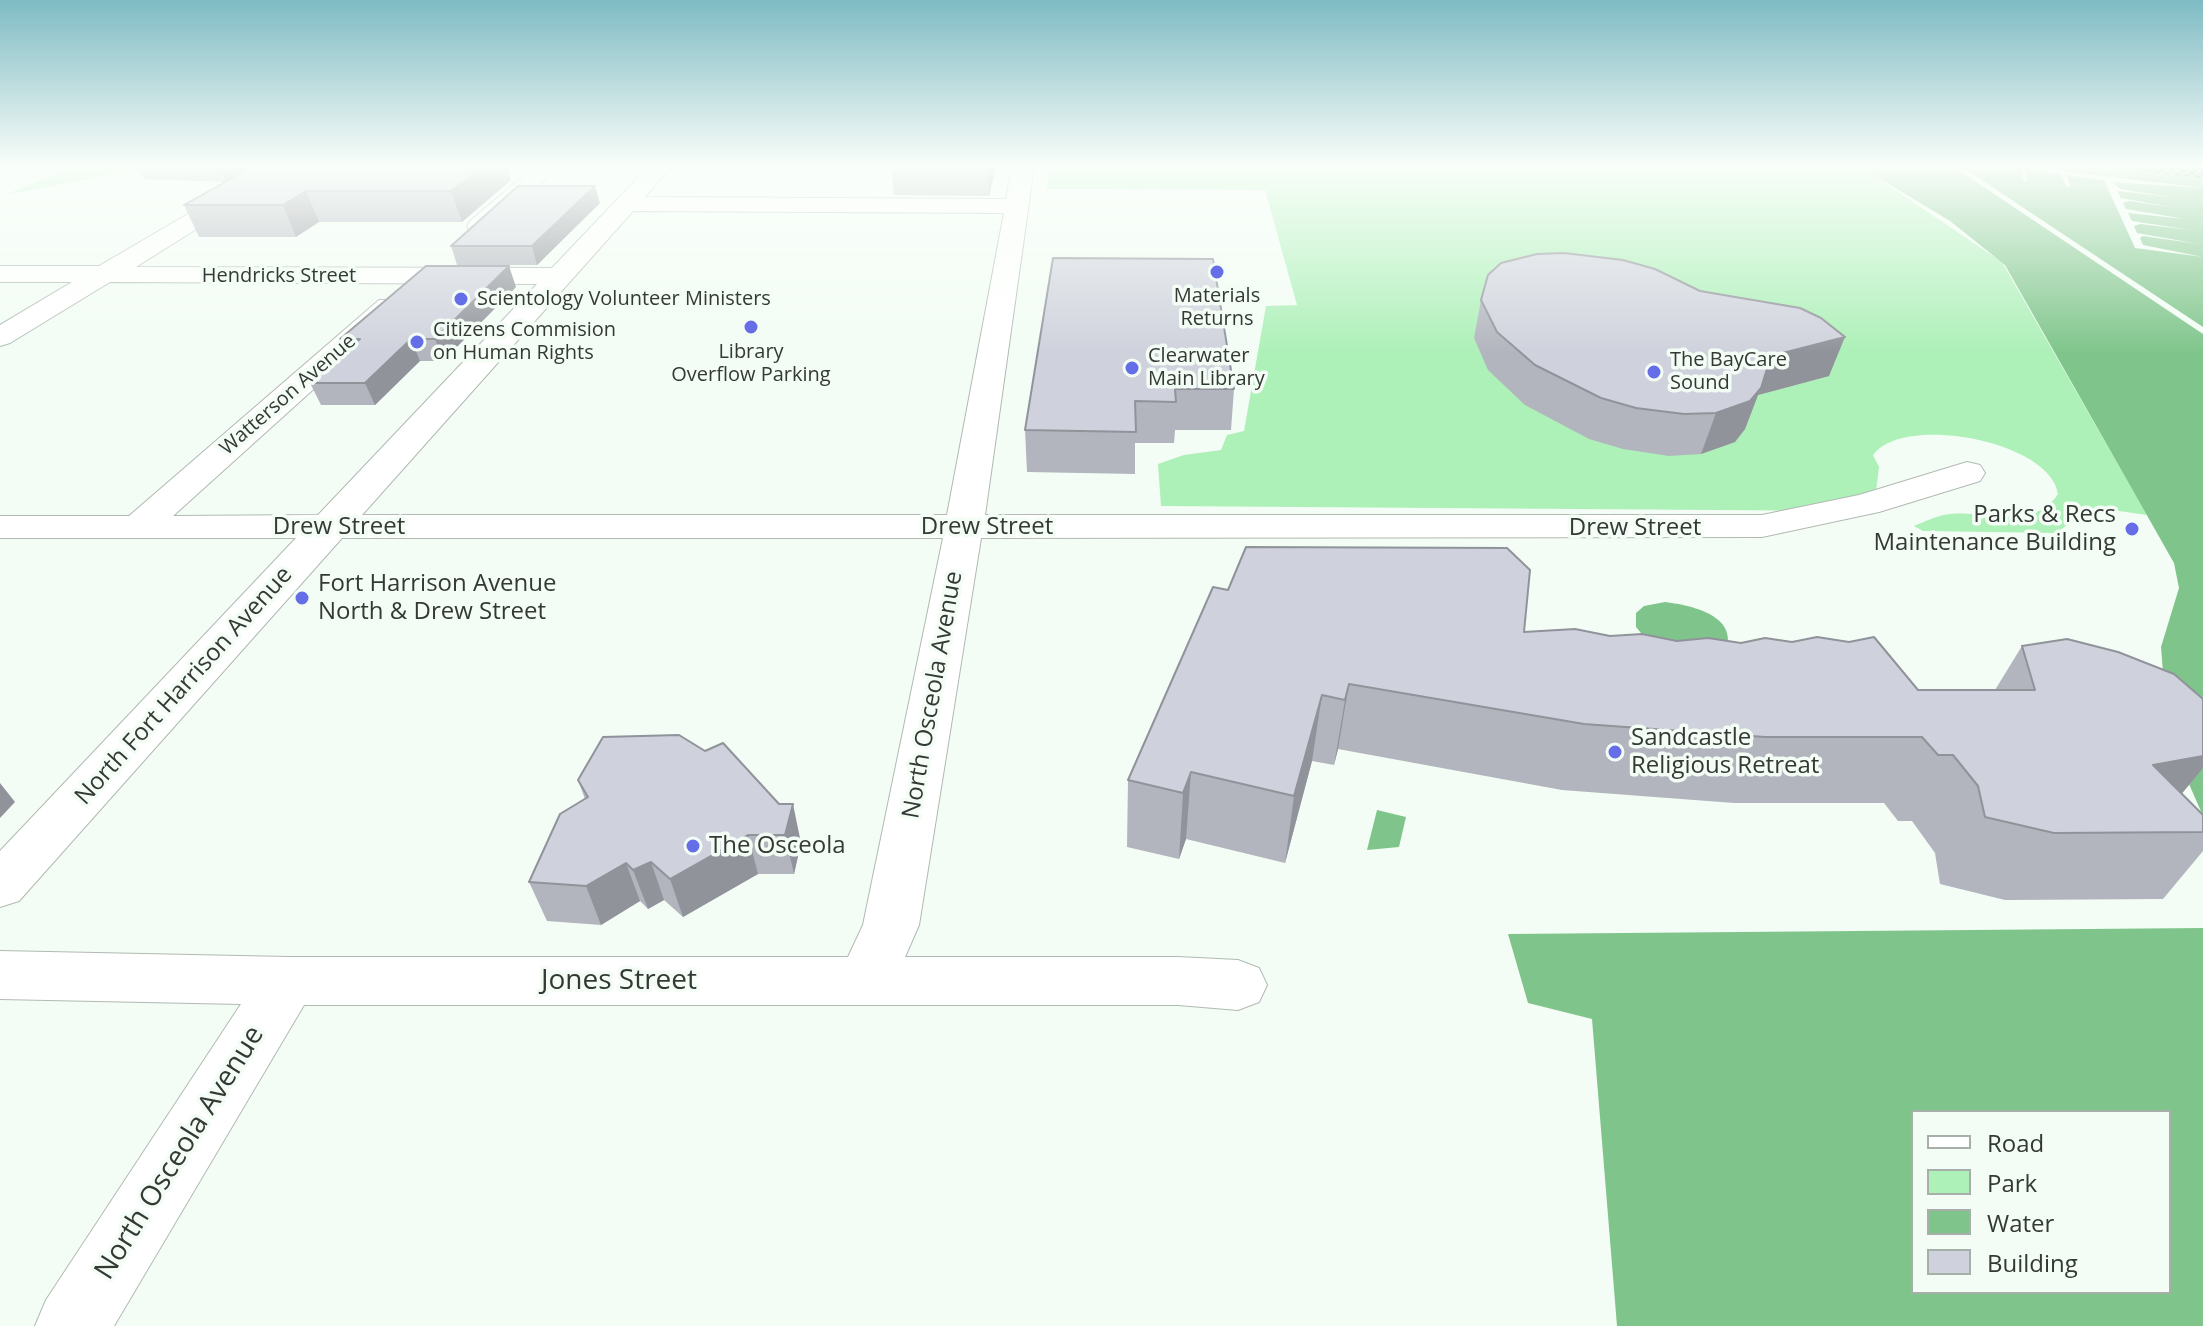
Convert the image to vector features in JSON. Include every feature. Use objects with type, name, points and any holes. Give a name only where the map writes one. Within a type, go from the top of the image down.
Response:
[{"type":"street","points":[[0,337],[181,229]]},
{"type":"street","name":"Watterson Avenue","points":[[138,527],[477,229]]},
{"type":"street","name":"North Fort Harrison Avenue","points":[[0,886],[604,229]]},
{"type":"street","name":"North Osceola Avenue","points":[[865,981],[891,925],[951,606],[1012,229]]},
{"type":"street","name":"Hendricks Street","points":[[0,274],[559,276]]},
{"type":"street","name":"Drew Street","points":[[0,527],[1762,526],[1871,504],[1967,473]]},
{"type":"street","name":"Jones Street","points":[[0,975],[288,981],[1178,981],[1238,985]]},
{"type":"street","name":"North Osceola Avenue","points":[[72,1326],[288,981]]},
{"type":"green space","points":[[1276,229],[1953,229],[2002,262],[2147,515],[2105,509],[2084,511],[2057,533],[1923,531],[1914,526],[1946,515],[2023,516],[2048,505],[2058,494],[2049,475],[2030,460],[2004,447],[1943,435],[1914,436],[1889,442],[1873,455],[1879,467],[1875,499],[1854,511],[1161,506],[1158,464],[1184,455],[1221,450],[1227,435],[1244,431],[1266,306],[1297,305]]},
{"type":"water","points":[[1960,229],[2203,229],[2203,816],[2168,736],[2161,647],[2179,588],[2174,563],[2005,265]]},
{"type":"water","points":[[1665,602],[1706,612],[1723,624],[1728,643],[1725,647],[1645,638],[1636,627],[1636,613],[1644,606]]},
{"type":"water","points":[[1377,810],[1406,817],[1399,847],[1367,850]]},
{"type":"water","points":[[2203,928],[2203,1326],[1617,1326],[1592,1019],[1528,1003],[1508,934]]},
{"type":"pier","points":[[2046,229],[2055,229],[2203,327],[2203,334]]},
{"type":"pier","points":[[2126,229],[2199,244],[2140,238],[2143,245],[2203,257],[2135,248]]},
{"type":"building","points":[[470,229],[550,229],[532,246],[451,246]]},
{"type":"building","name":"The BayCare Sound","points":[[1564,253],[1623,260],[1655,269],[1700,291],[1800,308],[1821,318],[1845,337],[1771,356],[1761,388],[1750,401],[1716,413],[1684,414],[1636,408],[1601,398],[1535,365],[1497,332],[1481,300],[1488,275],[1501,263],[1537,254]]},
{"type":"building","name":"Clearwater Main Library","points":[[1053,258],[1213,259],[1234,389],[1175,389],[1176,402],[1135,401],[1136,432],[1025,430]]},
{"type":"building","points":[[426,266],[509,266],[435,339],[411,339],[365,383],[310,383],[360,339],[340,339]]},
{"type":"building","points":[[1246,547],[1507,548],[1530,570],[1524,632],[1575,629],[1610,636],[1642,634],[1677,641],[1708,638],[1741,643],[1765,638],[1792,642],[1817,637],[1849,642],[1874,637],[1918,690],[2035,690],[2022,646],[2067,639],[2118,652],[2174,674],[2203,699],[2203,756],[2153,765],[2203,815],[2203,832],[2054,833],[1985,817],[1978,786],[1953,755],[1938,755],[1922,737],[1765,737],[1584,724],[1349,684],[1345,700],[1322,695],[1294,796],[1191,772],[1183,793],[1128,780],[1213,587],[1228,590]]},
{"type":"building","points":[[679,735],[705,751],[723,743],[779,804],[793,804],[785,835],[748,835],[670,879],[651,862],[633,870],[626,863],[586,886],[529,882],[560,814],[588,797],[578,780],[603,737]]},
{"type":"place","name":"Materials Returns","points":[[1217,272]]},
{"type":"place","name":"Scientology Volunteer Ministers","points":[[461,299]]},
{"type":"place","name":"Library Overflow Parking","points":[[751,327]]},
{"type":"place","name":"Citizens Commision on Human Rights","points":[[417,342]]},
{"type":"place","name":"Clearwater Main Library","points":[[1132,368]]},
{"type":"place","name":"The BayCare Sound","points":[[1654,372]]},
{"type":"place","name":"Parks & Recs Maintenance Building","points":[[2132,529]]},
{"type":"place","name":"Fort Harrison Avenue North & Drew Street","points":[[302,598]]},
{"type":"place","name":"Sandcastle Religious Retreat","points":[[1615,752]]},
{"type":"place","name":"The Osceola","points":[[693,846]]}]
